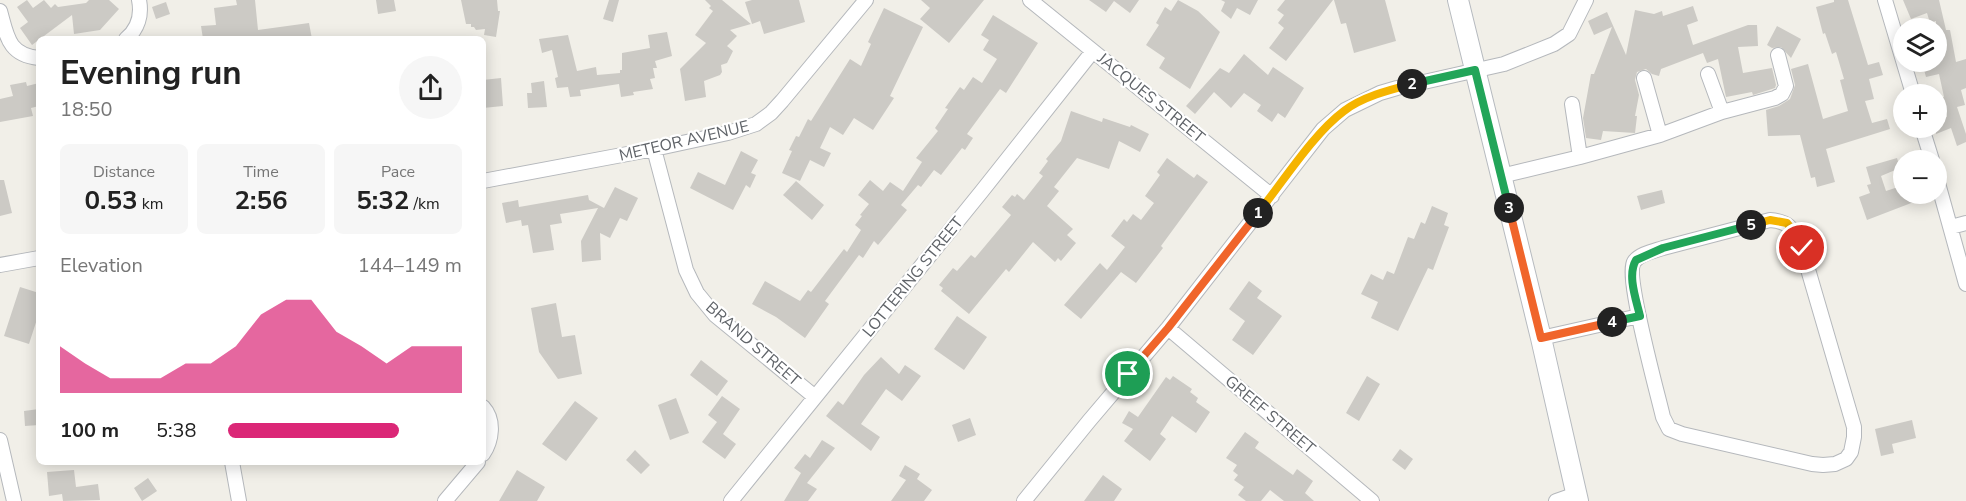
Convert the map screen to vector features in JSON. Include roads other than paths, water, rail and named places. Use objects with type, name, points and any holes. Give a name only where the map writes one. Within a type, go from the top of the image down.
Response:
[{"type":"street","points":[[129,36],[134,32],[140,14],[138,0]]},
{"type":"street","name":"METEOR AVENUE","points":[[486,180],[654,149],[728,133],[756,124],[782,101],[866,0]]},
{"type":"street","name":"JACQUES STREET","points":[[1030,0],[1272,196]]},
{"type":"street","points":[[1458,0],[1541,338],[1577,497],[1557,501]]},
{"type":"street","points":[[1024,501],[1168,328],[1323,129],[1345,110],[1397,88],[1504,64],[1554,44],[1574,27],[1586,0]]},
{"type":"street","points":[[1885,0],[1910,84]]},
{"type":"street","points":[[0,10],[8,39],[13,47],[22,54],[36,57]]},
{"type":"street","name":"LOTTERING STREET","points":[[731,501],[1093,51]]},
{"type":"street","points":[[1501,176],[1660,135],[1722,112],[1775,98],[1782,94],[1786,86],[1778,55]]},
{"type":"street","points":[[1708,74],[1722,112]]},
{"type":"street","points":[[1644,78],[1660,135]]},
{"type":"street","points":[[1572,104],[1580,157]]},
{"type":"street","name":"BRAND STREET","points":[[654,149],[686,270],[697,293],[715,315],[815,397]]},
{"type":"street","points":[[1944,204],[1966,284]]},
{"type":"street","points":[[1770,220],[1787,223],[1792,227],[1800,242],[1854,427],[1851,452],[1846,459],[1835,464],[1812,464],[1669,429],[1663,417],[1640,316],[1632,274],[1632,267],[1636,260],[1663,248],[1770,220]]},
{"type":"street","points":[[1951,227],[1966,224]]},
{"type":"street","points":[[0,265],[36,259]]},
{"type":"street","points":[[1541,338],[1640,316]]},
{"type":"street","name":"GREEF STREET","points":[[1168,328],[1372,501]]},
{"type":"street","points":[[486,410],[491,434],[486,450]]},
{"type":"street","points":[[0,440],[14,501]]},
{"type":"street","points":[[233,465],[239,501]]},
{"type":"street","points":[[445,501],[475,465]]}]
